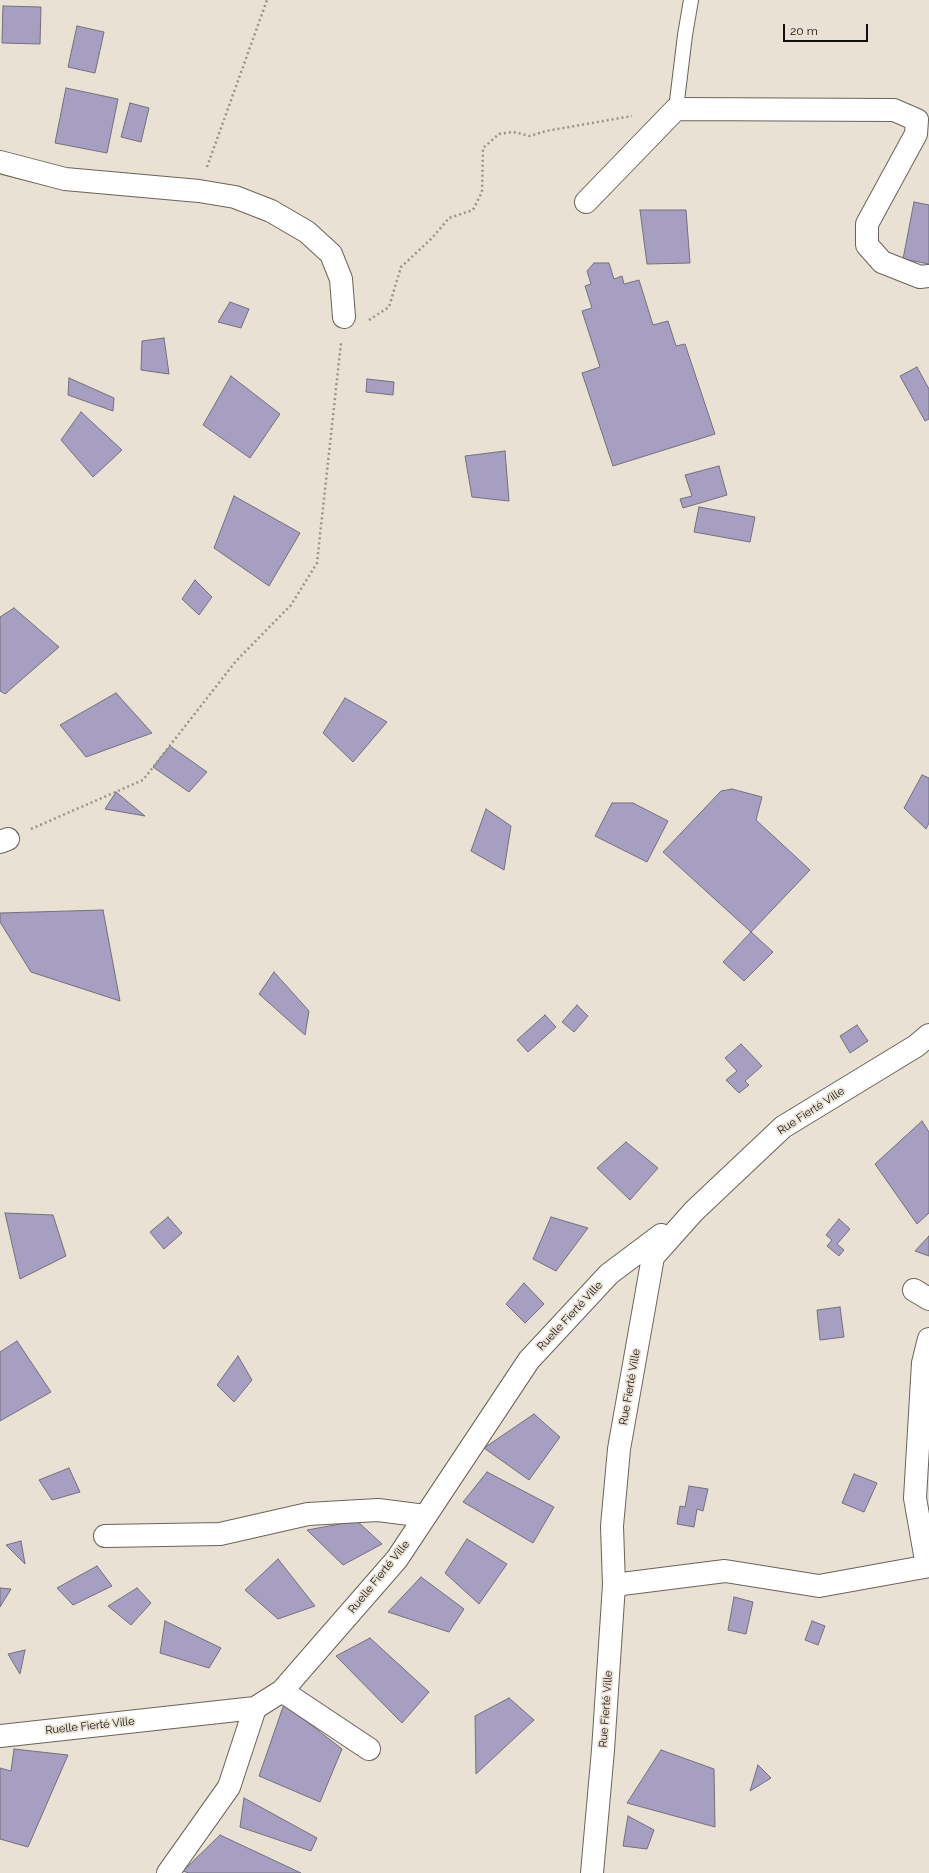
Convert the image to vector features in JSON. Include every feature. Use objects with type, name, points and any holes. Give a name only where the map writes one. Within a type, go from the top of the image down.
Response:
[{"type":"street","points":[[586,202],[676,109],[894,110],[917,120],[916,134],[867,224],[867,245],[882,262],[920,277],[929,276]]},
{"type":"street","points":[[0,162],[65,179],[199,191],[235,197],[271,211],[307,232],[331,254],[341,279],[344,317]]},
{"type":"street","name":"Rue Fierté Ville","points":[[592,1873],[603,1750],[614,1585],[612,1526],[619,1449],[653,1257],[694,1211],[783,1127],[916,1046],[929,1035]]},
{"type":"street","name":"Ruelle Fierté Ville","points":[[0,1736],[255,1708],[282,1691],[397,1559],[529,1360],[609,1274],[694,1211]]},
{"type":"street","points":[[614,1585],[725,1571],[819,1586],[928,1566],[915,1498],[923,1363],[929,1339]]},
{"type":"street","points":[[105,1536],[220,1534],[308,1514],[378,1510],[425,1516]]},
{"type":"street","points":[[282,1691],[369,1749]]},
{"type":"street","points":[[168,1873],[229,1787],[255,1708]]},
{"type":"lane","points":[[676,109],[684,35],[691,0]]},
{"type":"path","points":[[199,191],[267,0]]},
{"type":"path","points":[[4,841],[143,780],[236,661],[291,605],[317,564],[344,317],[370,321],[389,307],[401,267],[432,238],[449,218],[473,210],[482,192],[483,148],[499,134],[513,132],[530,136],[546,131],[638,115]]},
{"type":"building","points":[[3,6],[41,7],[40,44],[2,43]]},
{"type":"building","points":[[77,26],[104,32],[95,73],[68,67]]},
{"type":"building","points":[[66,88],[118,99],[107,153],[55,143]]},
{"type":"building","points":[[130,103],[149,108],[141,142],[121,137]]},
{"type":"building","points":[[914,202],[929,205],[929,264],[903,259]]},
{"type":"building","points":[[640,210],[686,210],[690,263],[647,264]]},
{"type":"building","points":[[594,263],[609,263],[614,279],[622,276],[624,284],[639,280],[653,325],[668,321],[676,346],[685,344],[715,434],[613,466],[582,373],[600,367],[582,311],[592,308],[585,286],[591,284],[587,271]]},
{"type":"building","points":[[230,302],[249,309],[241,328],[218,322]]},
{"type":"building","points":[[164,338],[169,374],[141,370],[142,341]]},
{"type":"building","points":[[917,367],[929,389],[929,419],[925,421],[900,376]]},
{"type":"building","points":[[231,376],[280,414],[250,458],[203,425]]},
{"type":"building","points":[[69,378],[114,398],[113,411],[68,395]]},
{"type":"building","points":[[367,379],[394,382],[393,395],[366,392]]},
{"type":"building","points":[[81,412],[122,450],[93,477],[61,440]]},
{"type":"building","points":[[505,451],[509,501],[472,497],[465,456]]},
{"type":"building","points":[[719,466],[727,495],[683,508],[680,499],[692,496],[685,475]]},
{"type":"building","points":[[234,496],[300,533],[269,586],[214,548]]},
{"type":"building","points":[[699,507],[755,517],[750,542],[694,532]]},
{"type":"building","points":[[195,580],[212,597],[199,615],[182,599]]},
{"type":"building","points":[[14,608],[59,647],[5,694],[0,691],[0,617]]},
{"type":"building","points":[[116,693],[152,733],[86,757],[60,725]]},
{"type":"building","points":[[345,698],[387,722],[353,762],[323,733]]},
{"type":"building","points":[[170,746],[207,772],[189,792],[153,767]]},
{"type":"building","points":[[922,775],[929,778],[929,823],[926,829],[904,808]]},
{"type":"building","points":[[732,789],[762,797],[756,820],[810,870],[751,932],[663,852],[721,791]]},
{"type":"building","points":[[116,792],[145,816],[105,809]]},
{"type":"building","points":[[612,803],[633,803],[668,821],[647,862],[595,836]]},
{"type":"building","points":[[486,809],[511,826],[504,870],[471,851]]},
{"type":"building","points":[[103,910],[120,1001],[31,972],[0,922],[0,913]]},
{"type":"building","points":[[751,932],[773,952],[744,981],[723,962]]},
{"type":"building","points":[[274,972],[309,1011],[305,1035],[259,994]]},
{"type":"building","points":[[577,1005],[588,1016],[574,1032],[562,1022]]},
{"type":"building","points":[[545,1015],[556,1027],[528,1052],[517,1040]]},
{"type":"building","points":[[857,1025],[868,1041],[850,1053],[840,1036]]},
{"type":"building","points":[[741,1044],[762,1066],[745,1081],[749,1085],[739,1093],[726,1080],[737,1071],[725,1058]]},
{"type":"building","points":[[922,1121],[929,1132],[929,1213],[917,1224],[875,1164]]},
{"type":"building","points":[[626,1142],[658,1168],[630,1200],[597,1168]]},
{"type":"building","points":[[5,1213],[53,1215],[66,1256],[20,1279]]},
{"type":"building","points":[[168,1217],[182,1233],[164,1249],[150,1232]]},
{"type":"building","points":[[551,1217],[588,1228],[556,1271],[533,1259]]},
{"type":"building","points":[[839,1219],[850,1229],[837,1244],[844,1250],[839,1256],[827,1246],[832,1240],[826,1235]]},
{"type":"building","points":[[929,1236],[929,1256],[915,1251]]},
{"type":"building","points":[[524,1283],[544,1304],[525,1323],[506,1304]]},
{"type":"building","points":[[840,1307],[844,1337],[820,1340],[817,1310]]},
{"type":"building","points":[[17,1341],[51,1392],[0,1421],[0,1352]]},
{"type":"building","points":[[238,1356],[252,1380],[234,1402],[217,1385]]},
{"type":"building","points":[[534,1414],[560,1437],[529,1480],[484,1448]]},
{"type":"building","points":[[69,1468],[80,1492],[52,1500],[39,1480]]},
{"type":"building","points":[[487,1472],[554,1507],[533,1543],[463,1502]]},
{"type":"building","points":[[854,1474],[877,1483],[864,1512],[842,1503]]},
{"type":"building","points":[[689,1486],[708,1489],[703,1511],[697,1509],[694,1527],[677,1524],[680,1506],[685,1507]]},
{"type":"building","points":[[357,1521],[382,1544],[343,1565],[307,1530]]},
{"type":"building","points":[[467,1539],[507,1564],[479,1604],[445,1573]]},
{"type":"building","points":[[21,1541],[25,1564],[6,1545]]},
{"type":"building","points":[[278,1559],[315,1606],[278,1619],[245,1590]]},
{"type":"building","points":[[97,1566],[112,1586],[73,1605],[57,1588]]},
{"type":"building","points":[[421,1577],[464,1609],[449,1632],[388,1612]]},
{"type":"building","points":[[0,1588],[11,1589],[0,1607]]},
{"type":"building","points":[[137,1588],[151,1603],[131,1625],[108,1606]]},
{"type":"building","points":[[734,1597],[753,1602],[746,1634],[728,1630]]},
{"type":"building","points":[[165,1621],[221,1648],[209,1668],[160,1653]]},
{"type":"building","points":[[812,1621],[825,1626],[818,1645],[805,1640]]},
{"type":"building","points":[[370,1638],[429,1692],[402,1723],[336,1656]]},
{"type":"building","points":[[25,1650],[20,1674],[8,1654]]},
{"type":"building","points":[[509,1698],[534,1720],[476,1774],[475,1716]]},
{"type":"building","points":[[284,1704],[342,1749],[320,1802],[259,1776]]},
{"type":"building","points":[[14,1749],[68,1755],[28,1847],[0,1839],[0,1768],[11,1771]]},
{"type":"building","points":[[661,1750],[714,1769],[715,1827],[627,1803]]},
{"type":"building","points":[[758,1765],[771,1778],[750,1791]]},
{"type":"building","points":[[244,1798],[317,1838],[311,1851],[240,1827]]},
{"type":"building","points":[[628,1816],[654,1830],[647,1849],[623,1846]]},
{"type":"building","points":[[220,1835],[301,1873],[189,1873],[183,1871]]}]
